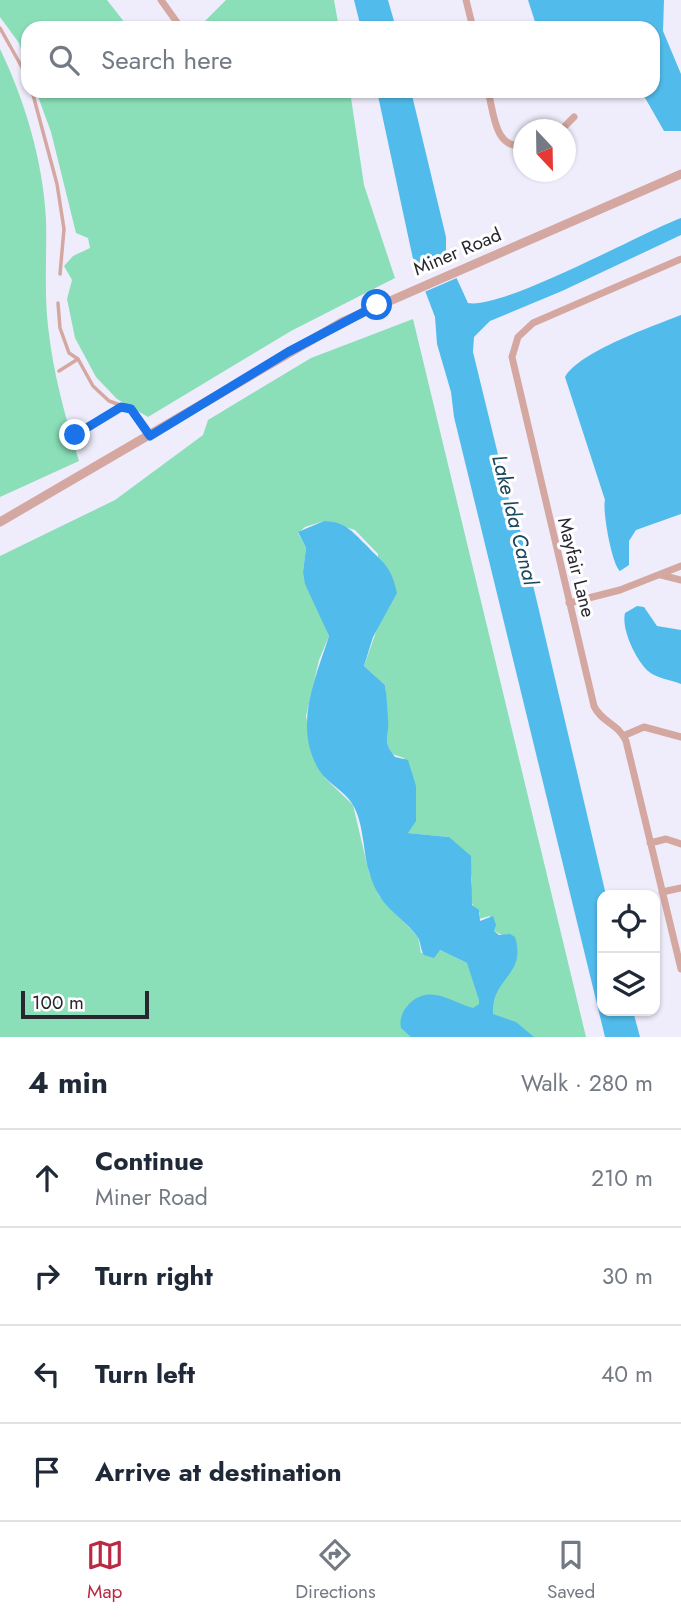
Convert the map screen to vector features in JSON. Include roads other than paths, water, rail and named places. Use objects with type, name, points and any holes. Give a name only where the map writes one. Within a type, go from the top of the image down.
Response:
[{"type":"street","points":[[466,0],[471,21]]},
{"type":"street","points":[[164,1],[177,21]]},
{"type":"street","points":[[490,98],[499,135],[508,144],[513,145]]},
{"type":"street","name":"Miner Road","points":[[0,522],[306,342],[458,270],[681,174]]},
{"type":"street","name":"Mayfair Lane","points":[[624,736],[617,726],[601,716],[594,706],[513,370],[515,343],[533,323],[681,258]]},
{"type":"street","points":[[569,603],[620,590],[681,566]]},
{"type":"street","points":[[661,575],[681,580]]},
{"type":"street","points":[[681,737],[644,727],[624,736],[681,969]]},
{"type":"street","points":[[650,843],[666,839],[681,844]]},
{"type":"street","points":[[662,892],[681,887]]},
{"type":"lane","points":[[0,28],[21,66]]},
{"type":"lane","points":[[34,98],[59,195],[64,229],[60,274]]},
{"type":"lane","points":[[58,303],[60,328],[69,353],[78,359],[93,386],[121,407],[131,409],[150,436]]},
{"type":"lane","points":[[59,371],[78,359]]},
{"type":"lane","points":[[75,435],[121,407]]},
{"type":"water","points":[[354,0],[388,0],[394,21],[359,21]]},
{"type":"water","points":[[528,0],[664,0],[663,31],[681,74],[681,131],[664,131],[645,98],[660,98],[660,21],[535,21]]},
{"type":"water","name":"Lake Ida Canal","points":[[378,98],[413,98],[446,237],[446,255],[468,303],[485,302],[510,295],[681,218],[681,235],[562,291],[490,321],[474,337],[473,352],[512,512],[517,517],[605,890],[597,890],[597,1004],[454,417],[451,392],[437,344],[435,317],[413,259]]},
{"type":"water","points":[[681,315],[681,514],[636,530],[629,541],[629,565],[620,571],[608,537],[605,500],[565,377],[585,358],[600,349]]},
{"type":"water","points":[[324,521],[343,525],[351,531],[381,560],[392,576],[397,593],[373,637],[364,666],[385,685],[388,746],[395,757],[408,760],[416,786],[416,821],[408,833],[449,837],[471,856],[472,905],[479,910],[480,921],[493,916],[496,925],[494,931],[499,935],[510,934],[515,937],[517,950],[513,969],[497,992],[493,1014],[516,1022],[534,1037],[411,1037],[401,1028],[404,1011],[410,1003],[426,995],[441,996],[473,1008],[479,1004],[479,1000],[467,963],[440,950],[434,958],[424,955],[417,936],[378,894],[369,872],[357,813],[350,800],[319,770],[311,753],[307,720],[309,703],[329,636],[305,584],[303,572],[306,548],[298,532]]},
{"type":"water","points":[[637,606],[644,607],[657,626],[681,630],[681,684],[651,673],[634,652],[624,620],[625,613]]},
{"type":"water","points":[[600,1016],[634,1016],[640,1037],[605,1037]]}]
